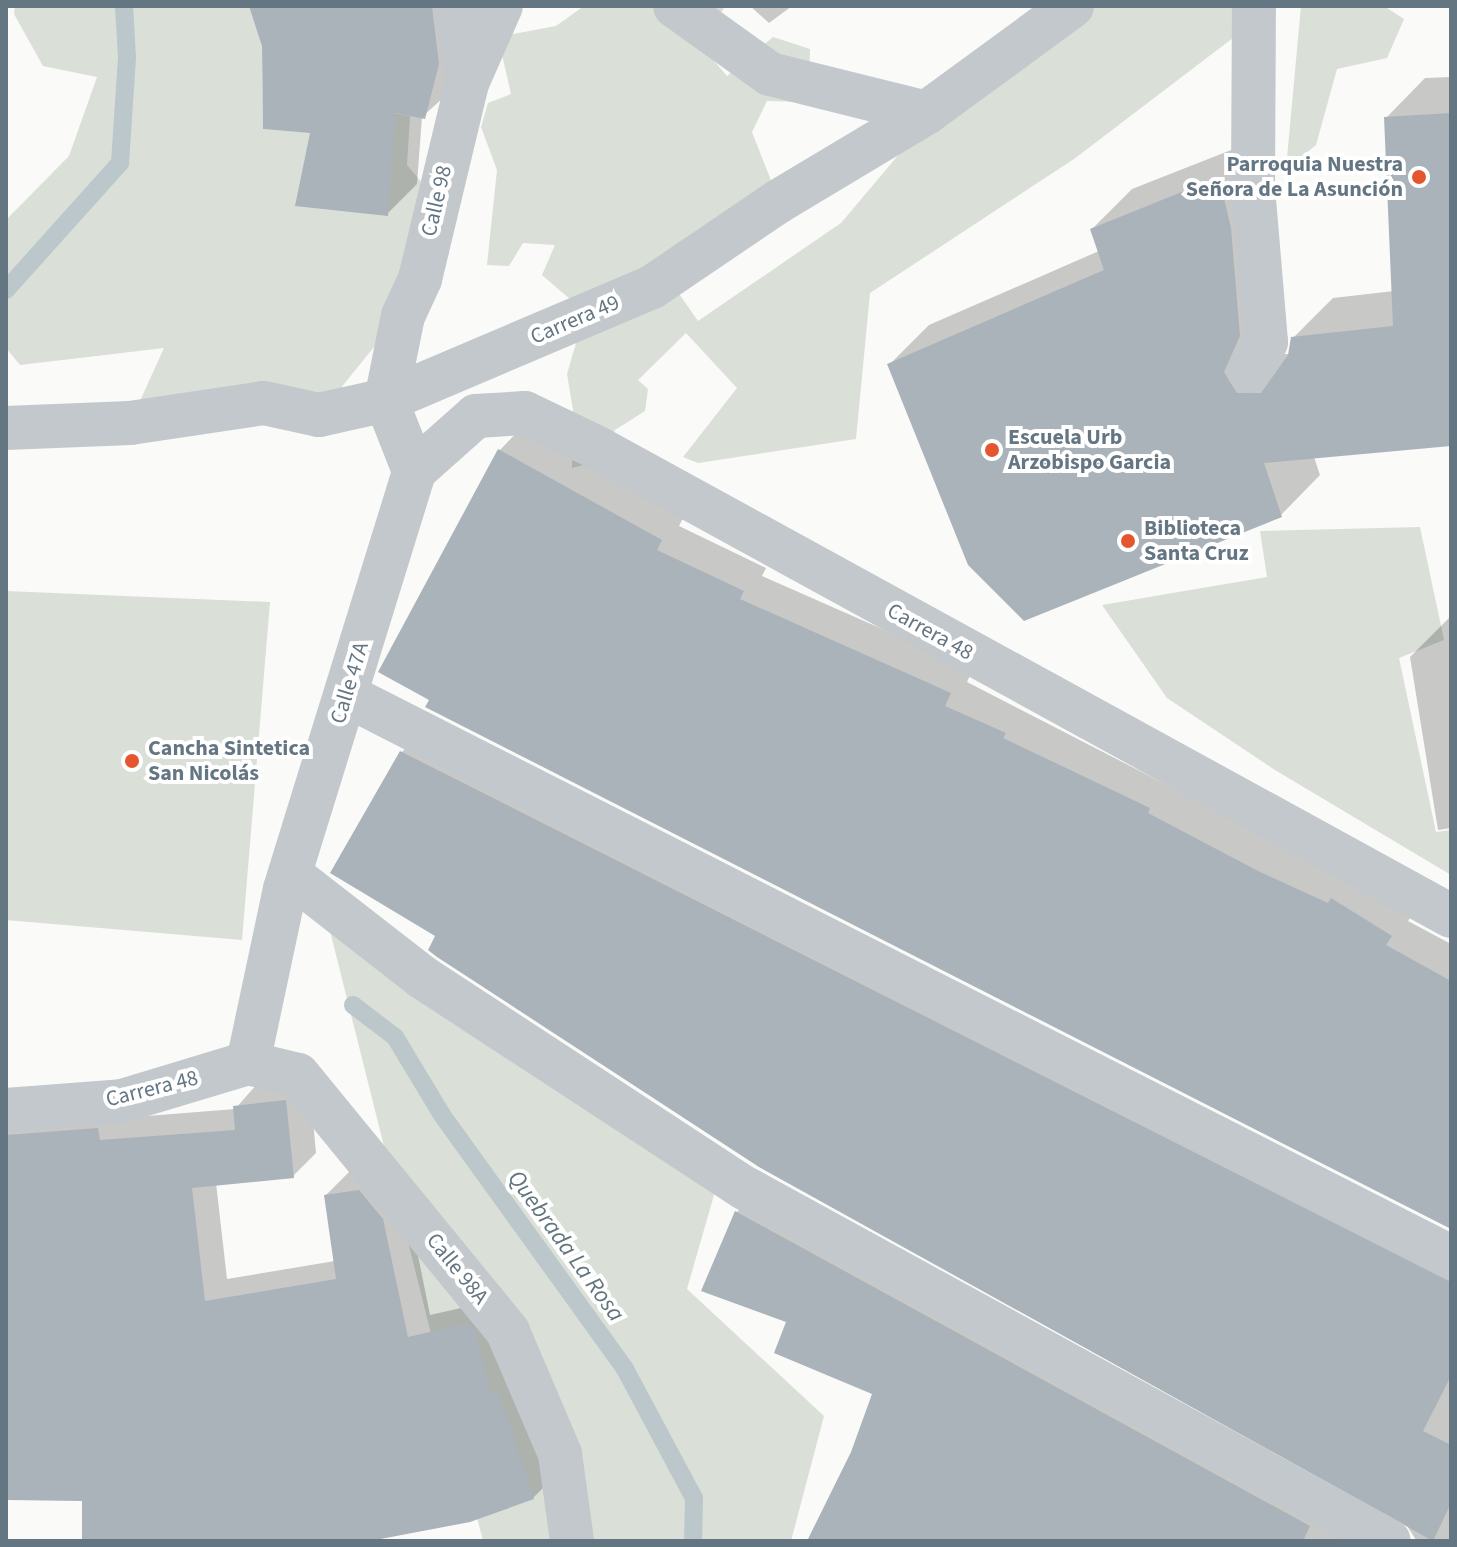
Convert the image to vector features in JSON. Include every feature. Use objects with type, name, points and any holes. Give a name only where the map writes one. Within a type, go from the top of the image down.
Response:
[{"type":"street","points":[[456,6],[467,83]]},
{"type":"street","points":[[495,23],[532,6]]},
{"type":"street","name":"Carrera 49","points":[[6,428],[130,423],[264,403],[319,415],[386,400],[652,287],[779,201],[926,113],[1072,6]]},
{"type":"street","points":[[1249,371],[1266,342],[1253,187],[1254,6]]},
{"type":"street","points":[[672,7],[770,74],[926,113]]},
{"type":"street","name":"Calle 98","points":[[386,400],[403,316],[420,279],[467,83],[495,23]]},
{"type":"street","points":[[386,400],[414,471]]},
{"type":"street","name":"Carrera 48","points":[[414,471],[476,416],[525,413],[594,446],[1451,916]]},
{"type":"street","name":"Calle 47A","points":[[248,1063],[291,875],[414,471]]},
{"type":"street","points":[[346,695],[1451,1257]]},
{"type":"street","points":[[291,875],[422,977],[745,1188],[1389,1541]]},
{"type":"street","name":"Carrera 48","points":[[6,1110],[122,1101],[248,1063]]},
{"type":"street","name":"Calle 98A","points":[[248,1063],[298,1075],[508,1332],[560,1454],[572,1541]]},
{"type":"shaded area","points":[[15,6],[249,6],[262,39],[263,129],[389,139],[393,113],[410,116],[407,165],[435,198],[449,254],[319,415],[130,423],[164,348],[20,365],[6,348],[6,220],[69,156],[97,77],[43,66],[14,14]]},
{"type":"shaded area","points":[[584,6],[725,6],[706,39],[710,56],[727,76],[773,37],[810,49],[808,102],[767,101],[752,132],[779,201],[659,265],[698,321],[841,223],[933,114],[1052,6],[1275,6],[1074,159],[870,293],[856,439],[698,463],[683,457],[737,388],[686,333],[638,380],[648,389],[645,411],[615,430],[605,459],[572,468],[573,410],[567,374],[585,312],[542,275],[555,245],[523,243],[509,266],[487,265],[497,170],[481,127],[488,103],[511,94],[498,37],[556,26]]},
{"type":"shaded area","points":[[1301,6],[1384,6],[1404,19],[1387,58],[1337,69],[1316,145],[1286,169]]},
{"type":"shaded area","points":[[1420,527],[1444,640],[1399,658],[1436,832],[1451,830],[1451,875],[1275,770],[1167,698],[1102,605],[1267,577],[1260,531]]},
{"type":"shaded area","name":"Cancha Sintetica San Nicolás","points":[[6,591],[270,602],[242,940],[6,920]]},
{"type":"shaded area","points":[[324,907],[716,1188],[687,1289],[824,1416],[791,1541],[483,1541]]},
{"type":"building","points":[[249,6],[432,6],[439,64],[425,119],[396,113],[388,216],[295,206],[310,133],[263,129],[262,46]]},
{"type":"building","points":[[1451,113],[1451,446],[1264,463],[1282,517],[1024,621],[968,565],[887,364],[1104,270],[1090,229],[1219,177],[1231,228],[1240,336],[1224,372],[1237,393],[1261,393],[1288,355],[1291,337],[1393,326],[1384,117]]},
{"type":"building","points":[[498,449],[662,540],[657,550],[744,591],[740,599],[951,693],[945,706],[1006,733],[1003,738],[1150,808],[1148,813],[1258,871],[1328,903],[1331,898],[1392,936],[1386,945],[1451,981],[1451,1229],[425,707],[429,700],[378,672]]},
{"type":"building","points":[[400,751],[1451,1282],[1451,1376],[1423,1431],[1451,1445],[1451,1503],[1433,1541],[759,1167],[437,957],[428,950],[435,936],[330,873]]},
{"type":"building","points":[[286,1100],[294,1178],[192,1188],[205,1301],[336,1279],[324,1195],[359,1190],[383,1219],[408,1337],[469,1323],[476,1332],[490,1393],[498,1390],[534,1499],[470,1522],[370,1541],[82,1541],[82,1501],[7,1500],[6,1135],[98,1128],[100,1140],[235,1130],[233,1106]]},
{"type":"building","points":[[735,1211],[1310,1526],[1303,1541],[807,1541],[851,1452],[872,1394],[774,1353],[786,1322],[701,1291]]},
{"type":"waterway","name":"Quebrada La Rosa","points":[[6,290],[120,163],[127,57],[124,6]]},
{"type":"waterway","name":"Quebrada La Rosa","points":[[353,1005],[395,1037],[442,1115],[625,1369],[694,1498],[693,1541]]},
{"type":"place","name":"Parroquia Nuestra Señora de La Asunción","points":[[1419,177]]},
{"type":"place","name":"Escuela Urb Arzobispo Garcia","points":[[992,450]]},
{"type":"place","name":"Biblioteca Santa Cruz","points":[[1128,541]]},
{"type":"place","name":"Cancha Sintetica San Nicolás","points":[[132,761]]}]
